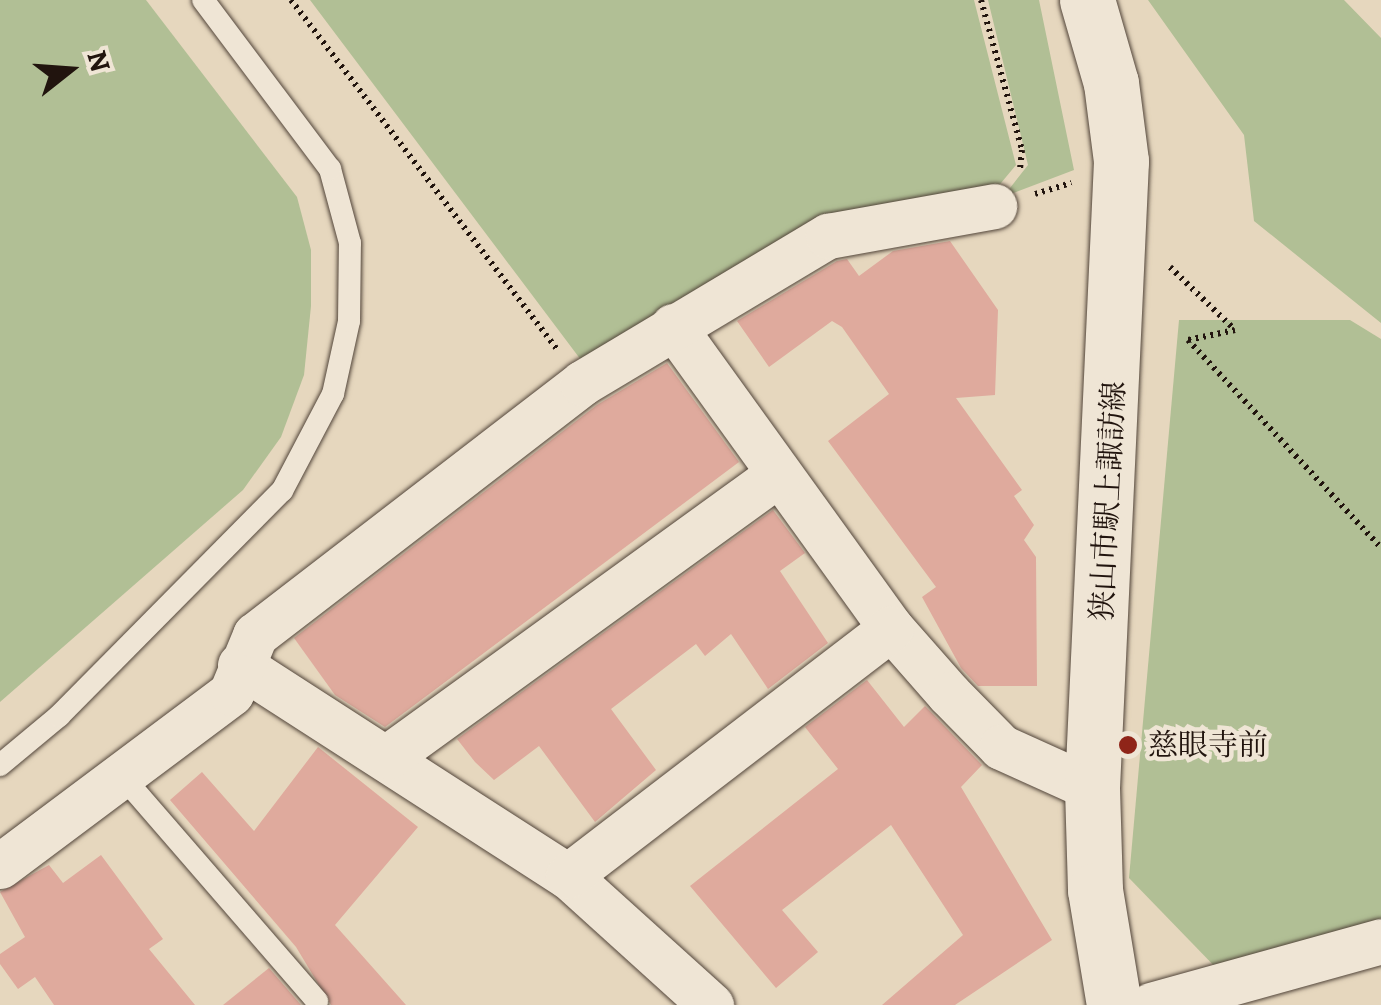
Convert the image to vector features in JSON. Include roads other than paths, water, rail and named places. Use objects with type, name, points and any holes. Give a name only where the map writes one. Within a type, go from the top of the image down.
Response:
[{"type":"street","name":"狭山市駅上諏訪線","points":[[1086,0],[1111,84],[1123,240],[1092,788],[1095,890],[1120,1004]]},
{"type":"street","points":[[0,866],[230,693],[255,635],[582,383],[828,236],[994,206]]},
{"type":"street","points":[[673,326],[891,628],[1002,747],[1092,788]]},
{"type":"street","points":[[389,756],[778,474]]},
{"type":"street","points":[[568,876],[891,628]]},
{"type":"street","points":[[240,665],[389,756],[568,876],[711,1005]]},
{"type":"street","points":[[1120,1004],[1251,990],[1381,941]]},
{"type":"lane","points":[[0,766],[59,716],[282,491],[333,394],[349,320],[350,243],[330,169],[203,0]]},
{"type":"lane","points":[[122,776],[317,1001]]},
{"type":"place","name":"慈眼寺前","points":[[1128,745]]}]
